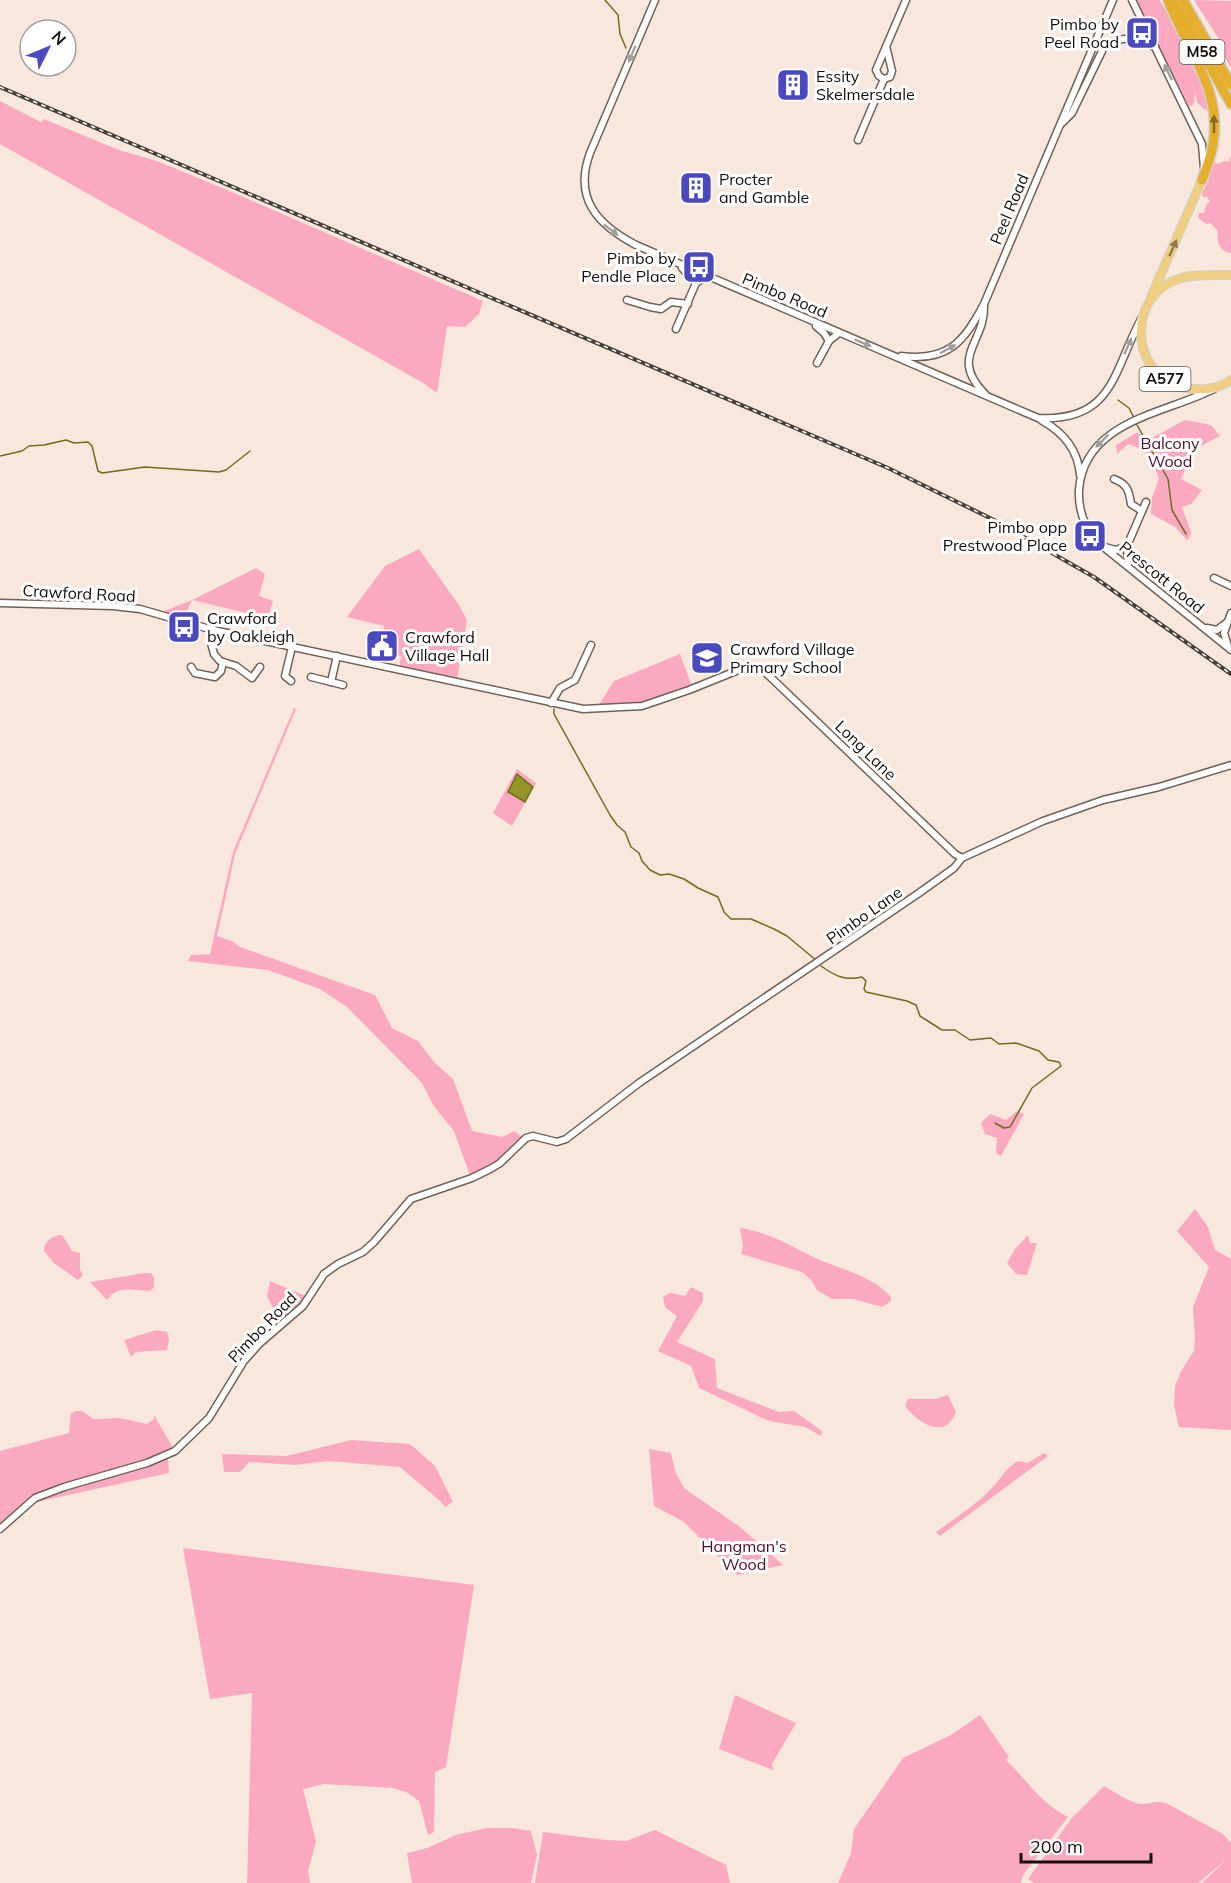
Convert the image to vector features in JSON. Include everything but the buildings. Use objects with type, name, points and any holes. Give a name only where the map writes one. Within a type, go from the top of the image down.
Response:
[{"type":"highway","points":[[1168,0],[1209,87],[1214,110],[1213,143],[1202,180]]},
{"type":"highway","name":"M58","points":[[1173,0],[1231,104]]},
{"type":"highway","name":"M58","points":[[1184,0],[1231,85]]},
{"type":"main road","name":"A577","points":[[1202,180],[1142,318],[1140,331],[1145,356],[1158,374],[1169,382],[1191,389],[1220,386],[1231,380]]},
{"type":"main road","name":"A577","points":[[1149,301],[1161,289],[1184,278],[1231,275]]},
{"type":"street","name":"Pimbo Road","points":[[655,0],[586,163],[584,180],[590,205],[597,217],[609,229],[636,245],[706,276],[1038,418],[1055,419],[1078,414],[1093,406],[1107,390],[1116,374],[1142,318]]},
{"type":"street","points":[[884,79],[876,70],[906,0]]},
{"type":"street","name":"Peel Road","points":[[891,355],[925,357],[949,350],[969,332],[984,304],[1113,0]]},
{"type":"street","points":[[1132,0],[1202,144],[1204,161],[1202,180]]},
{"type":"street","name":"Peel Road","points":[[1059,125],[1072,113],[1105,45],[1118,39],[1136,39],[1155,47]]},
{"type":"street","points":[[858,140],[884,79],[890,77],[892,71],[886,46]]},
{"type":"street","points":[[678,263],[696,283]]},
{"type":"street","points":[[676,329],[696,283],[706,276]]},
{"type":"street","points":[[627,300],[650,308],[662,309],[671,302],[688,304]]},
{"type":"street","name":"Peel Road","points":[[984,304],[984,318],[970,351],[968,365],[972,378],[986,396]]},
{"type":"street","points":[[808,320],[824,333],[829,341]]},
{"type":"street","points":[[817,363],[829,341],[839,333]]},
{"type":"street","name":"Prescott Road","points":[[1220,386],[1120,428],[1105,437],[1093,450],[1080,477],[1079,500],[1082,519],[1102,546],[1231,650]]},
{"type":"street","points":[[1038,418],[1057,430],[1070,444],[1077,459],[1080,477]]},
{"type":"street","points":[[1114,479],[1124,483],[1130,493],[1131,504],[1142,511]]},
{"type":"street","points":[[1128,567],[1127,546],[1146,502]]},
{"type":"street","points":[[1102,546],[1116,550],[1127,546]]},
{"type":"street","points":[[1214,578],[1231,586]]},
{"type":"street","name":"Crawford Road","points":[[0,603],[120,606],[140,609],[213,630],[589,710],[642,706],[750,667]]},
{"type":"street","points":[[1231,613],[1224,638],[1231,650]]},
{"type":"street","points":[[1195,621],[1213,630],[1220,630],[1227,623]]},
{"type":"street","points":[[213,630],[211,643],[214,654],[223,662],[236,666],[252,678],[260,667]]},
{"type":"street","points":[[551,703],[560,687],[575,680],[591,645]]},
{"type":"street","points":[[291,681],[285,676],[292,647]]},
{"type":"street","points":[[331,682],[338,656]]},
{"type":"street","points":[[191,667],[195,673],[215,677],[223,662]]},
{"type":"street","name":"Long Lane","points":[[750,667],[763,670],[955,854],[962,858]]},
{"type":"street","points":[[311,677],[343,686]]},
{"type":"street","name":"Pimbo Lane","points":[[540,1138],[556,1142],[566,1139],[639,1083],[919,893],[954,868],[962,858],[1010,835],[1079,807],[1108,798],[1158,788],[1231,765]]},
{"type":"street","name":"Pimbo Road","points":[[0,1529],[35,1498],[172,1453],[209,1418],[244,1361],[259,1344],[303,1306],[324,1275],[338,1264],[363,1252],[374,1242],[406,1203],[415,1197],[478,1175],[500,1163],[526,1138],[540,1138]]},
{"type":"green space","points":[[1135,0],[1159,0],[1191,52],[1202,81],[1208,109],[1205,110],[1197,102],[1195,92],[1194,103],[1189,106]]},
{"type":"green space","points":[[1194,0],[1231,1],[1231,68],[1217,44],[1220,41]]},
{"type":"green space","points":[[0,101],[41,122],[44,119],[119,150],[157,161],[483,301],[479,314],[465,327],[447,326],[437,393],[0,144]]},
{"type":"green space","points":[[1230,157],[1231,253],[1224,251],[1220,245],[1218,231],[1210,223],[1206,224],[1198,218],[1199,213],[1204,213],[1210,201],[1202,194],[1208,181],[1205,178],[1209,167],[1215,162],[1218,164],[1224,161],[1229,162]]},
{"type":"green space","name":"Balcony Wood","points":[[1185,420],[1211,425],[1220,436],[1195,449],[1181,479],[1202,490],[1191,504],[1182,507],[1191,532],[1188,541],[1175,527],[1151,514],[1152,498],[1159,478],[1148,456],[1141,449],[1128,444],[1117,454],[1116,445],[1136,433],[1152,438]]},
{"type":"green space","points":[[419,549],[467,620],[457,681],[399,669],[401,656],[389,652],[392,638],[383,634],[384,626],[347,617],[385,566]]},
{"type":"green space","points":[[256,568],[265,574],[259,596],[273,601],[268,618],[192,600]]},
{"type":"green space","points":[[192,600],[182,621],[157,614]]},
{"type":"green space","points":[[680,654],[692,686],[641,704],[597,708],[614,681]]},
{"type":"green space","points":[[294,708],[296,709],[235,854],[217,936],[232,941],[240,947],[375,995],[392,1028],[418,1041],[434,1062],[453,1079],[472,1131],[502,1137],[514,1131],[523,1137],[514,1142],[492,1163],[470,1176],[454,1131],[433,1105],[422,1083],[347,1007],[320,989],[268,970],[188,961],[191,955],[210,954],[233,852]]},
{"type":"green space","points":[[517,769],[536,783],[512,826],[493,813]]},
{"type":"green space","points":[[1017,1111],[1024,1114],[1001,1156],[996,1153],[997,1138],[985,1134],[981,1123],[990,1114],[1006,1120]]},
{"type":"green space","points":[[1195,1209],[1208,1227],[1215,1250],[1231,1259],[1231,1430],[1179,1427],[1174,1405],[1175,1386],[1181,1371],[1194,1351],[1193,1307],[1209,1267],[1177,1231]]},
{"type":"green space","points":[[740,1228],[769,1236],[813,1257],[855,1273],[883,1289],[891,1297],[891,1301],[882,1307],[853,1299],[832,1299],[817,1290],[802,1272],[741,1254],[743,1246]]},
{"type":"green space","points":[[59,1235],[63,1236],[72,1251],[80,1253],[80,1270],[83,1275],[78,1280],[54,1263],[44,1251],[48,1240]]},
{"type":"green space","points":[[1028,1235],[1030,1243],[1037,1243],[1027,1275],[1016,1274],[1007,1263],[1015,1249]]},
{"type":"green space","points":[[151,1273],[154,1277],[154,1287],[150,1291],[121,1290],[115,1292],[107,1300],[90,1282]]},
{"type":"green space","points":[[270,1281],[308,1297],[280,1324],[267,1296]]},
{"type":"green space","points":[[691,1287],[703,1293],[703,1301],[677,1342],[715,1359],[717,1388],[779,1412],[794,1411],[822,1431],[821,1436],[805,1427],[769,1421],[699,1388],[691,1366],[658,1351],[677,1316],[665,1307],[663,1297],[670,1293],[685,1296]]},
{"type":"green space","points":[[156,1330],[167,1332],[169,1339],[167,1350],[136,1352],[131,1357],[124,1340]]},
{"type":"green space","points":[[948,1395],[956,1412],[945,1426],[931,1426],[924,1423],[905,1406],[908,1399],[935,1399]]},
{"type":"green space","points":[[82,1411],[93,1419],[120,1418],[147,1424],[154,1419],[154,1415],[173,1448],[148,1459],[34,1494],[0,1526],[0,1451],[69,1433],[71,1413]]},
{"type":"green space","points":[[351,1440],[410,1444],[435,1466],[453,1502],[445,1507],[400,1467],[328,1461],[294,1465],[249,1462],[240,1472],[224,1472],[222,1454],[287,1456]]},
{"type":"green space","name":"Hangman's Wood","points":[[649,1449],[671,1453],[675,1471],[684,1488],[740,1527],[783,1565],[737,1575],[684,1522],[654,1506]]},
{"type":"green space","points":[[1044,1453],[1048,1456],[940,1536],[936,1532],[979,1500],[1013,1464],[1018,1461],[1028,1463]]},
{"type":"green space","points":[[168,1458],[169,1473],[36,1502],[67,1489],[147,1467]]},
{"type":"green space","points":[[183,1548],[474,1585],[446,1767],[435,1772],[434,1832],[428,1835],[419,1801],[408,1793],[393,1788],[324,1784],[303,1789],[316,1842],[308,1871],[310,1883],[247,1883],[252,1693],[210,1699]]},
{"type":"green space","points":[[735,1695],[796,1723],[772,1764],[773,1770],[719,1749]]},
{"type":"green space","points":[[980,1715],[1009,1757],[1006,1760],[1042,1798],[1068,1817],[1023,1875],[1021,1883],[838,1883],[851,1853],[854,1829],[903,1758],[951,1735]]},
{"type":"green space","points":[[1104,1786],[1136,1803],[1166,1803],[1223,1834],[1231,1843],[1231,1883],[1202,1883],[1227,1859],[1198,1883],[1034,1883],[1028,1879],[1071,1819]]},
{"type":"green space","points":[[487,1828],[531,1831],[537,1855],[531,1883],[412,1883],[407,1853],[427,1848],[456,1835]]},
{"type":"green space","points":[[655,1830],[726,1865],[730,1883],[535,1883],[543,1832],[626,1841]]},
{"type":"shaded area","points":[[517,774],[533,787],[525,802],[508,792]]},
{"type":"waterway","points":[[605,0],[618,15],[620,34],[626,48]]},
{"type":"waterway","points":[[1118,400],[1129,408],[1134,418]]},
{"type":"waterway","points":[[1137,425],[1168,479],[1172,510],[1186,534]]},
{"type":"waterway","points":[[0,456],[22,451],[29,446],[66,440],[74,443],[88,442],[92,446],[98,471],[102,473],[145,467],[219,472],[226,470],[250,451]]},
{"type":"waterway","points":[[554,709],[554,714],[610,815],[625,832],[631,847],[639,853],[642,861],[650,870],[660,875],[669,874],[684,879],[718,897],[724,912],[731,919],[751,919],[774,929],[787,936],[817,961]]},
{"type":"waterway","points":[[821,966],[840,977],[862,977],[866,981],[864,989],[866,992],[916,1005],[920,1016],[942,1030],[955,1030],[970,1040],[991,1038],[999,1044],[1016,1043],[1039,1051],[1048,1060],[1059,1062],[1061,1066],[1032,1088],[1010,1127],[1004,1128],[995,1123]]},
{"type":"railway","points":[[0,87],[888,468],[994,520],[1094,577],[1231,674]]},
{"type":"place","name":"Pimbo by Peel Road","points":[[1142,33]]},
{"type":"place","name":"Essity Skelmersdale","points":[[793,85]]},
{"type":"place","name":"Procter and Gamble","points":[[696,188]]},
{"type":"place","name":"Pimbo by Pendle Place","points":[[699,267]]},
{"type":"place","name":"Pimbo opp Prestwood Place","points":[[1090,536]]},
{"type":"place","name":"Crawford by Oakleigh","points":[[184,627]]},
{"type":"place","name":"Crawford Village Hall","points":[[382,646]]},
{"type":"place","name":"Crawford Village Primary School","points":[[707,658]]}]
